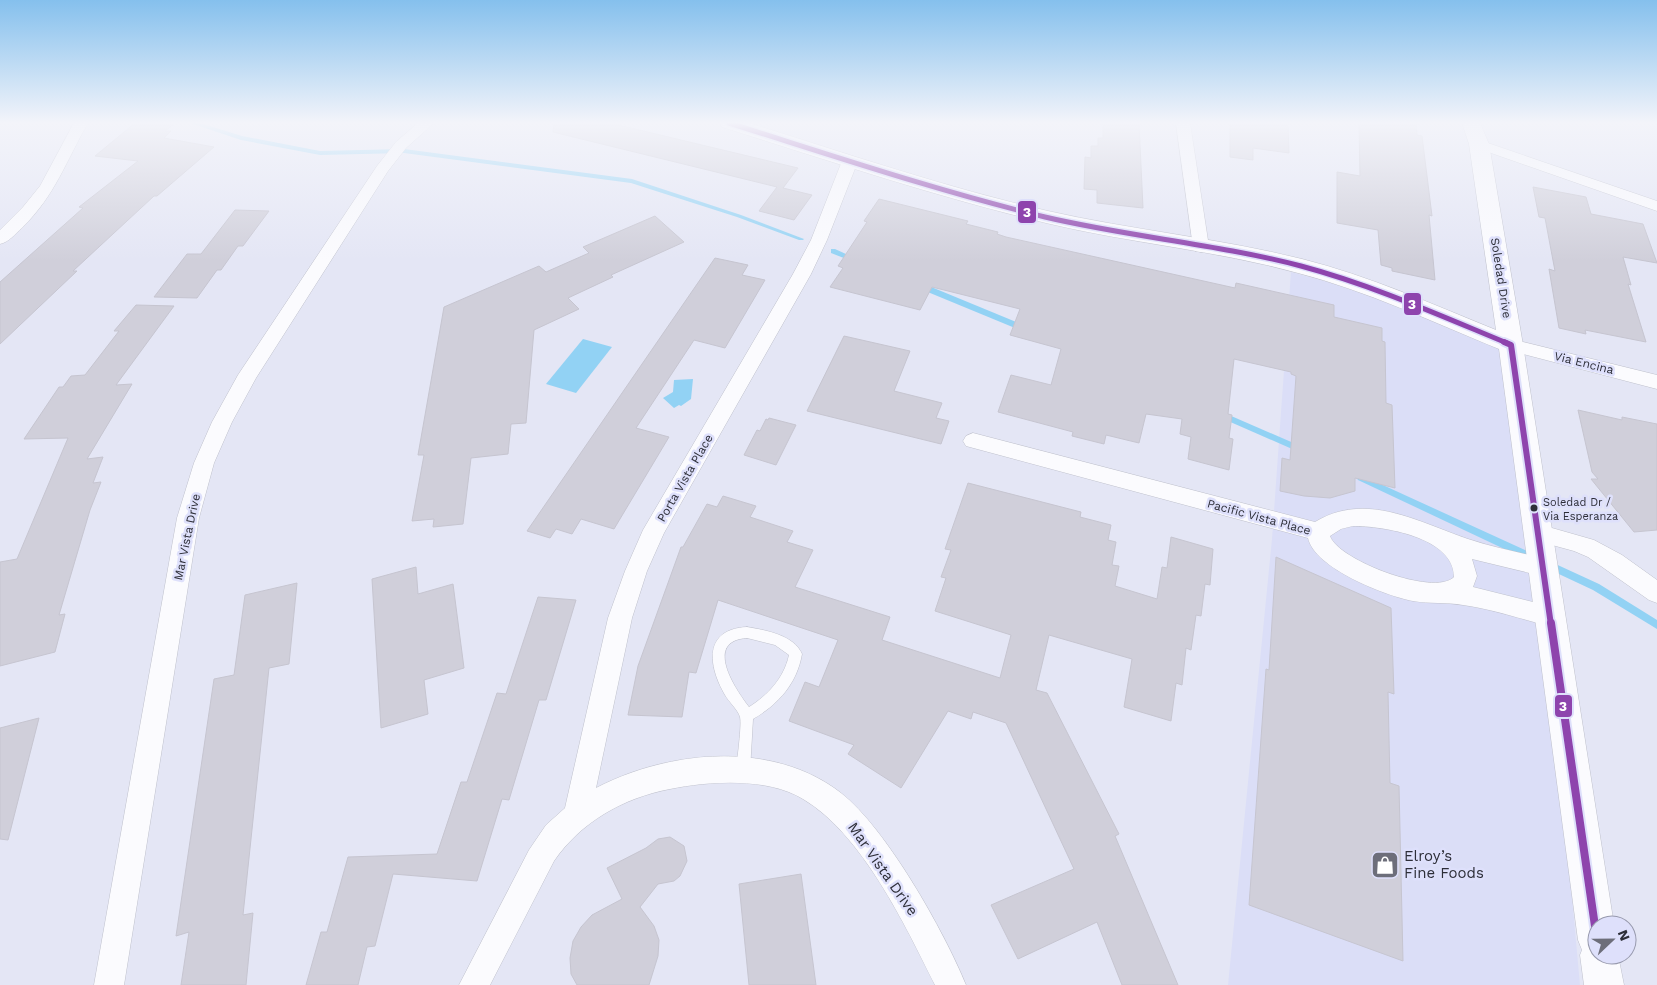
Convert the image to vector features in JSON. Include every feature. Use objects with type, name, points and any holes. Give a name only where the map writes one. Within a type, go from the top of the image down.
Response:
[{"type":"street","points":[[0,239],[23,219],[36,203],[56,169]]},
{"type":"street","name":"Mar Vista Drive","points":[[109,985],[188,518],[204,463],[222,422],[248,375],[382,169]]},
{"type":"street","name":"Porta Vista Place","points":[[577,816],[620,618],[636,571],[654,530],[802,274],[819,240],[847,169]]},
{"type":"street","points":[[878,169],[1048,217],[1280,262],[1338,277],[1511,345]]},
{"type":"street","points":[[1190,169],[1201,247]]},
{"type":"street","name":"Soledad Drive","points":[[1483,169],[1511,345],[1593,915]]},
{"type":"street","points":[[1551,169],[1657,206]]},
{"type":"street","name":"Via Encina","points":[[1511,345],[1657,382]]},
{"type":"street","name":"Pacific Vista Place","points":[[973,441],[1318,532],[1326,525],[1338,520],[1357,517],[1400,523],[1466,548],[1542,567]]},
{"type":"street","points":[[1318,532],[1320,542],[1340,560],[1389,584],[1414,591],[1472,596],[1549,616]]},
{"type":"street","points":[[1538,533],[1569,540],[1592,549],[1621,566],[1657,593]]},
{"type":"street","points":[[1438,536],[1459,556],[1465,570],[1464,581],[1458,589],[1442,593]]},
{"type":"street","name":"Mar Vista Drive","points":[[474,985],[530,875],[555,836],[577,816],[627,788],[660,777],[716,770],[766,774],[791,780],[814,790],[837,807],[861,833],[920,923],[951,985]]},
{"type":"street","points":[[1601,965],[1604,985]]},
{"type":"lane","points":[[743,771],[747,716],[736,701],[720,667],[720,647],[726,638],[737,632],[756,633],[789,645],[796,654],[795,668],[784,683],[762,708],[747,716]]},
{"type":"shaded area","points":[[1291,272],[1335,284],[1433,319],[1523,359],[1580,985],[1228,985],[1272,539]]},
{"type":"water","points":[[583,339],[612,347],[576,393],[546,384]]},
{"type":"water","points":[[693,379],[691,399],[681,406],[679,405],[674,408],[663,398],[673,392],[674,380]]},
{"type":"building","points":[[128,169],[188,169],[157,196],[154,196],[73,271],[77,271],[0,344],[0,282],[83,208],[79,207]]},
{"type":"building","points":[[704,169],[797,169],[783,188],[812,195],[794,220],[759,211],[777,187]]},
{"type":"building","points":[[1085,169],[1141,169],[1143,208],[1097,203],[1097,190],[1084,189]]},
{"type":"building","points":[[1360,169],[1426,169],[1432,216],[1429,215],[1435,280],[1392,271],[1392,268],[1381,265],[1378,230],[1337,223],[1337,172],[1360,176]]},
{"type":"building","points":[[1533,187],[1586,197],[1591,214],[1643,224],[1657,263],[1623,257],[1631,285],[1628,284],[1646,342],[1585,330],[1586,334],[1559,328],[1549,269],[1555,271],[1545,218],[1539,217]]},
{"type":"building","points":[[879,199],[968,221],[966,224],[998,232],[997,234],[1006,237],[1235,288],[1236,283],[1334,305],[1334,317],[1382,328],[1382,341],[1385,342],[1386,403],[1392,405],[1395,488],[1355,478],[1355,491],[1330,498],[1304,496],[1280,491],[1282,458],[1290,460],[1296,376],[1291,374],[1291,372],[1234,359],[1228,414],[1232,415],[1229,438],[1233,439],[1229,470],[1188,459],[1191,437],[1180,434],[1182,419],[1146,414],[1139,443],[1106,435],[1104,444],[1072,436],[1073,432],[998,412],[1011,375],[1051,385],[1061,349],[1010,335],[1020,309],[932,287],[920,310],[830,287],[843,268],[838,266],[867,222],[864,221]]},
{"type":"building","points":[[235,210],[269,211],[243,246],[238,246],[221,270],[217,270],[197,298],[154,297],[187,254],[201,254]]},
{"type":"building","points":[[655,216],[684,242],[611,275],[613,277],[568,298],[579,309],[534,330],[526,423],[511,424],[508,454],[471,458],[463,524],[433,527],[434,519],[412,521],[424,455],[418,455],[444,307],[539,266],[546,272],[589,253],[583,247]]},
{"type":"building","points":[[715,258],[748,265],[742,275],[765,280],[725,348],[694,340],[636,428],[669,437],[614,529],[581,519],[572,534],[556,529],[550,538],[527,531]]},
{"type":"building","points":[[136,305],[174,306],[116,385],[132,384],[87,459],[103,457],[93,483],[101,482],[90,510],[59,615],[65,614],[55,652],[0,666],[0,562],[17,559],[68,438],[24,439],[59,387],[63,387],[71,376],[85,375],[119,331],[114,331]]},
{"type":"building","points":[[844,336],[910,351],[894,391],[942,403],[936,418],[949,421],[941,444],[807,411]]},
{"type":"building","points":[[1578,410],[1622,420],[1622,417],[1657,424],[1657,530],[1634,532],[1591,479],[1598,479],[1592,472]]},
{"type":"building","points":[[769,418],[796,425],[776,465],[744,455],[757,430],[760,431],[766,419],[768,420]]},
{"type":"building","points":[[968,483],[1081,512],[1080,517],[1111,525],[1108,540],[1116,542],[1112,565],[1119,566],[1115,586],[1157,599],[1162,567],[1167,568],[1171,537],[1213,549],[1210,585],[1205,584],[1201,616],[1196,615],[1191,650],[1186,648],[1182,685],[1176,683],[1171,721],[1124,707],[1132,659],[1049,635],[1036,690],[1047,693],[1119,834],[1115,836],[1178,985],[1122,985],[1097,922],[1018,959],[991,905],[1074,869],[1006,723],[973,712],[971,719],[948,711],[901,788],[848,754],[854,745],[789,721],[805,682],[819,687],[838,640],[718,600],[696,673],[689,672],[682,717],[628,715],[638,666],[681,547],[683,547],[707,504],[717,507],[723,496],[756,506],[750,517],[793,531],[787,542],[813,550],[795,587],[890,617],[882,640],[1000,678],[1011,635],[935,611],[946,578],[941,577],[951,550],[945,549]]},
{"type":"building","points":[[1276,557],[1391,608],[1394,694],[1388,692],[1390,783],[1399,786],[1403,961],[1249,905],[1266,669],[1269,670]]},
{"type":"building","points":[[416,567],[418,594],[453,584],[464,668],[424,680],[428,714],[381,728],[372,579]]},
{"type":"building","points":[[297,583],[289,664],[269,668],[243,915],[253,913],[246,985],[181,985],[189,932],[176,936],[214,679],[234,675],[245,595]]},
{"type":"building","points":[[538,597],[576,600],[546,700],[539,700],[509,800],[502,799],[477,881],[393,874],[375,946],[367,947],[358,985],[306,985],[321,932],[327,932],[348,857],[437,854],[461,782],[467,782],[497,693],[506,694]]},
{"type":"building","points":[[39,718],[8,840],[0,839],[0,728]]},
{"type":"building","points":[[670,837],[684,846],[687,861],[680,876],[674,881],[658,884],[640,907],[654,926],[659,940],[658,956],[649,985],[577,985],[571,974],[570,958],[573,941],[581,927],[592,915],[622,899],[607,868],[646,848],[658,839]]},
{"type":"building","points":[[801,874],[816,985],[749,985],[739,884]]},
{"type":"waterway","points":[[541,169],[632,181],[739,216],[801,239]]},
{"type":"waterway","points":[[833,251],[856,260]]},
{"type":"waterway","points":[[921,286],[1025,329]]},
{"type":"waterway","points":[[1222,415],[1302,450]]},
{"type":"waterway","points":[[1361,478],[1535,559]]},
{"type":"waterway","points":[[1549,565],[1596,587],[1657,625]]},
{"type":"transit line","name":"3","points":[[875,169],[1047,217],[1269,258],[1300,266],[1354,282],[1511,345],[1593,915]]},
{"type":"place","name":"Soledad Dr / Via Esperanza","points":[[1534,508]]},
{"type":"place","name":"Elroy’s Fine Foods","points":[[1385,865]]}]
